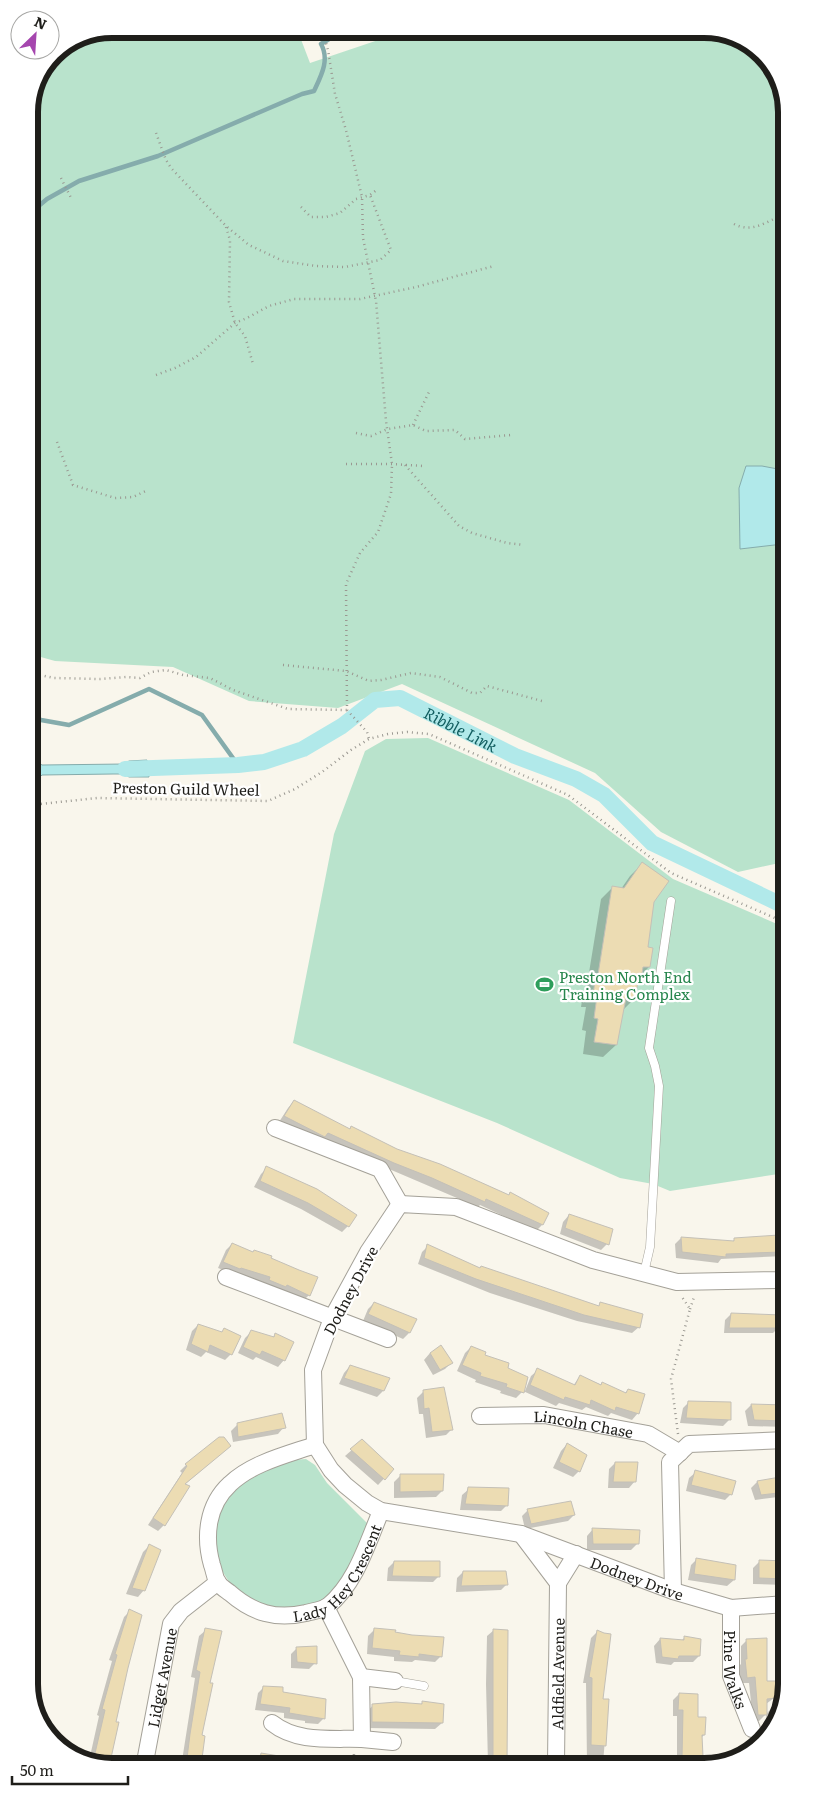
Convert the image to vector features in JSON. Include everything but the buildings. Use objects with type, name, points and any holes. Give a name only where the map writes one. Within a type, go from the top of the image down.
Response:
[{"type":"street","points":[[275,1128],[380,1169],[400,1204],[456,1207],[594,1260],[677,1282],[778,1280]]},
{"type":"street","name":"Dodney Drive","points":[[400,1204],[368,1252],[332,1318],[313,1370],[315,1445],[331,1470],[345,1485],[367,1503],[381,1511],[521,1534],[673,1592],[731,1608],[778,1605]]},
{"type":"street","points":[[226,1277],[388,1339]]},
{"type":"street","name":"Lincoln Chase","points":[[480,1416],[544,1415],[648,1434],[680,1453]]},
{"type":"street","points":[[673,1592],[670,1462],[689,1444],[778,1440]]},
{"type":"street","points":[[218,1582],[209,1553],[207,1536],[209,1521],[218,1499],[229,1485],[250,1469],[315,1445]]},
{"type":"street","name":"Lady Hey Crescent","points":[[218,1582],[253,1610],[268,1614],[293,1616],[326,1607],[347,1585],[381,1511]]},
{"type":"street","points":[[521,1534],[558,1584],[576,1554]]},
{"type":"street","name":"Lidget Avenue","points":[[147,1758],[171,1624],[181,1611],[218,1582]]},
{"type":"street","name":"Aldfield Avenue","points":[[556,1758],[558,1584]]},
{"type":"street","points":[[326,1607],[361,1677],[362,1739]]},
{"type":"street","name":"Pine Walks","points":[[731,1608],[731,1676],[752,1729]]},
{"type":"street","points":[[361,1677],[395,1681]]},
{"type":"street","points":[[272,1722],[281,1730],[297,1736],[393,1742]]},
{"type":"lane","points":[[644,1273],[650,1247],[659,1086],[649,1048],[671,901]]},
{"type":"lane","points":[[395,1681],[424,1686]]},
{"type":"path","points":[[325,38],[335,94],[346,130],[362,197],[363,238],[374,296],[392,464],[391,494],[378,532],[360,553],[346,584],[347,710],[367,732],[369,740]]},
{"type":"path","points":[[156,132],[166,160],[171,168],[226,226],[250,245],[283,261],[316,266],[345,267],[380,260],[391,250],[370,195]]},
{"type":"path","points":[[62,178],[70,198]]},
{"type":"path","points":[[301,207],[311,217],[326,217],[340,213],[356,199],[370,195],[378,189]]},
{"type":"path","points":[[734,224],[744,229],[758,227],[776,218]]},
{"type":"path","points":[[226,226],[230,240],[229,302],[235,323],[245,336],[253,364]]},
{"type":"path","points":[[156,375],[196,357],[235,323],[269,306],[294,299],[360,299],[416,287],[494,266]]},
{"type":"path","points":[[412,425],[430,390]]},
{"type":"path","points":[[356,433],[371,436],[388,429],[412,425],[426,431],[455,430],[465,440],[511,435]]},
{"type":"path","points":[[57,442],[73,485],[115,498],[134,497],[148,490]]},
{"type":"path","points":[[346,464],[423,466]]},
{"type":"path","points":[[405,465],[459,526],[507,543],[524,545]]},
{"type":"path","points":[[283,665],[346,671],[369,681],[411,673],[440,677],[472,693],[480,692],[487,686],[542,701]]},
{"type":"path","points":[[38,675],[54,678],[140,678],[151,672],[166,670],[183,675],[210,678],[233,690],[288,708],[347,710]]},
{"type":"path","name":"Preston Guild Wheel","points":[[38,805],[97,798],[268,801],[295,789],[351,750],[369,740],[388,734],[407,732],[429,734],[568,796],[671,873],[778,919]]},
{"type":"path","points":[[671,1280],[690,1309],[671,1378],[680,1453]]},
{"type":"green space","points":[[112,38],[300,38],[310,63],[384,38],[708,38],[732,43],[756,59],[768,75],[774,88],[778,112],[778,863],[738,872],[661,832],[595,773],[402,684],[338,708],[249,701],[173,667],[55,661],[38,656],[38,107],[40,92],[45,79],[58,60],[70,50],[83,43],[97,39]]},
{"type":"green space","name":"Preston North End Training Complex","points":[[428,738],[569,800],[673,879],[778,924],[778,1174],[670,1191],[653,1184],[620,1178],[497,1123],[293,1043],[334,834],[365,751],[386,739]]},
{"type":"green space","points":[[306,1459],[315,1465],[327,1483],[369,1525],[341,1584],[318,1604],[275,1609],[246,1598],[231,1585],[216,1561],[214,1534],[218,1517],[225,1501],[243,1480],[293,1460]]},
{"type":"water","points":[[746,466],[762,466],[778,469],[778,545],[740,549],[739,488]]},
{"type":"water","points":[[147,760],[149,777],[129,777],[124,774],[42,775],[38,778],[38,763],[42,765],[124,764],[129,761]]},
{"type":"waterway","points":[[38,206],[47,199],[79,181],[158,156],[302,94],[314,91],[325,62],[324,50],[321,44],[331,38]]},
{"type":"waterway","points":[[38,718],[69,725],[149,689],[202,715],[238,765]]},
{"type":"waterway","name":"Ribble Link","points":[[125,769],[238,765],[264,762],[303,749],[342,726],[375,700],[400,698],[515,756],[576,779],[604,795],[652,843],[778,903]]},
{"type":"place","name":"Preston North End Training Complex","points":[[545,985]]}]
